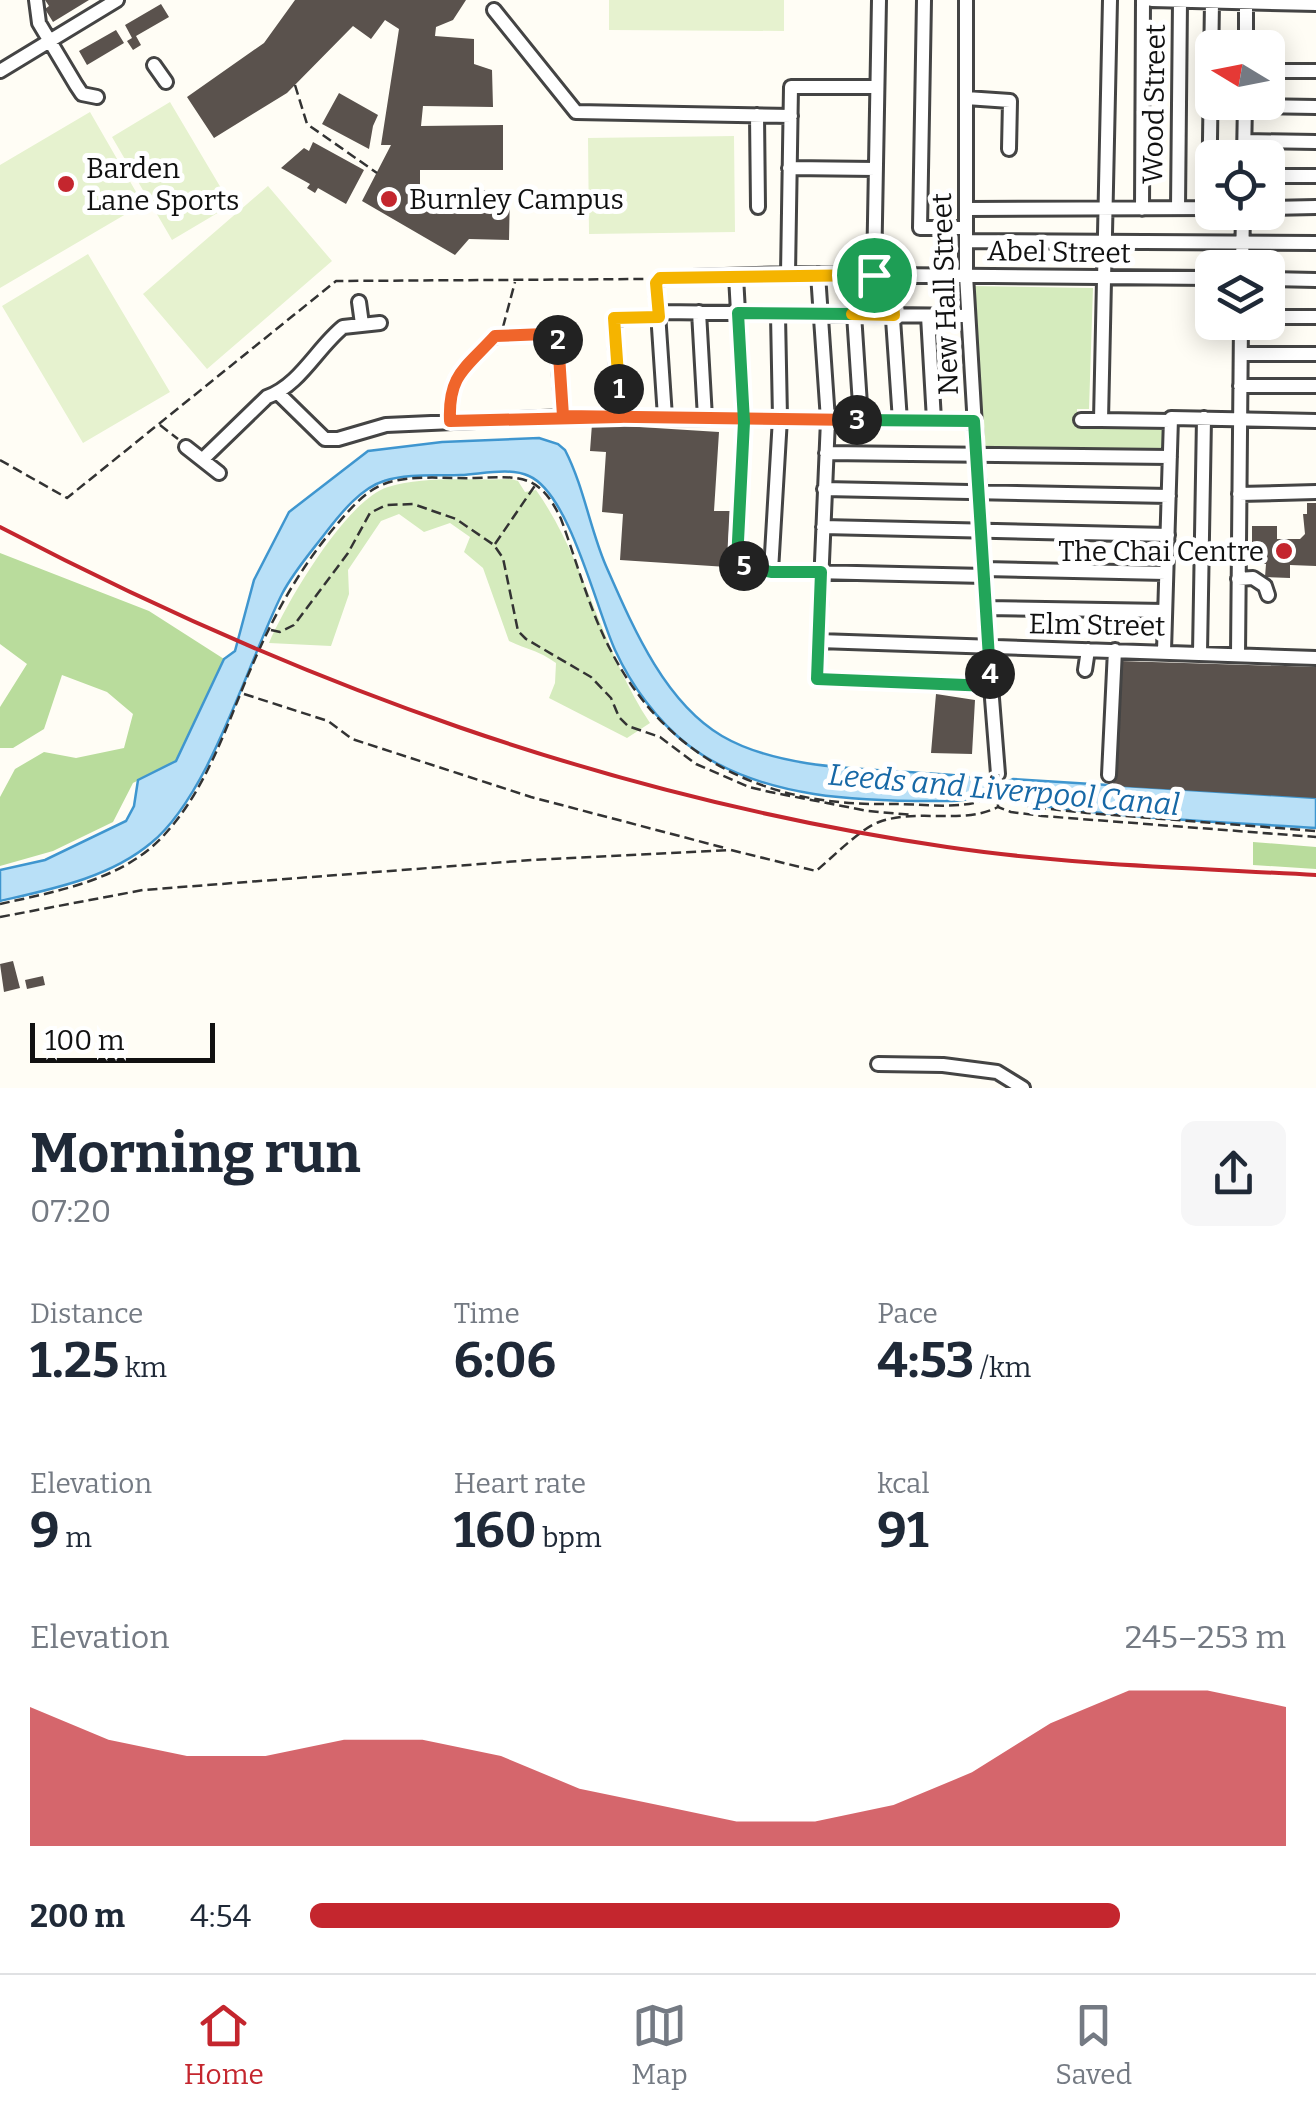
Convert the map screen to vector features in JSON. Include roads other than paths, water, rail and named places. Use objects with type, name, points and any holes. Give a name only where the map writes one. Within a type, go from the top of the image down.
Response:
[{"type":"street","points":[[36,0],[39,23],[82,94],[97,98]]},
{"type":"street","points":[[0,72],[117,0]]},
{"type":"street","points":[[874,275],[879,0]]},
{"type":"street","points":[[924,0],[920,228],[1104,242],[1316,244]]},
{"type":"street","name":"New Hall Street","points":[[966,0],[966,275],[998,774]]},
{"type":"street","points":[[1101,420],[1110,0]]},
{"type":"street","points":[[1142,208],[1143,0]]},
{"type":"street","points":[[1152,0],[1316,4]]},
{"type":"street","name":"Wood Street","points":[[1178,208],[1180,1]]},
{"type":"street","points":[[1246,1],[1246,30]]},
{"type":"street","points":[[1211,140],[1212,2]]},
{"type":"street","points":[[494,10],[576,112],[790,116]]},
{"type":"street","points":[[154,65],[166,82]]},
{"type":"street","points":[[1285,71],[1316,72]]},
{"type":"street","points":[[788,274],[791,87],[877,87]]},
{"type":"street","points":[[966,98],[1010,101],[1009,149]]},
{"type":"street","points":[[1285,106],[1316,107]]},
{"type":"street","points":[[757,115],[758,207]]},
{"type":"street","points":[[1285,142],[1316,142]]},
{"type":"street","points":[[790,168],[876,170]]},
{"type":"street","points":[[1285,176],[1316,176]]},
{"type":"street","points":[[966,208],[1195,208]]},
{"type":"street","points":[[1285,208],[1316,208]]},
{"type":"street","points":[[1243,230],[1243,250]]},
{"type":"street","points":[[818,274],[828,420],[817,679],[990,686]]},
{"type":"street","name":"Abel Street","points":[[659,315],[656,283],[665,278],[818,274],[1195,278]]},
{"type":"street","points":[[890,275],[900,421]]},
{"type":"street","points":[[736,276],[744,419],[737,561],[748,569],[1166,573]]},
{"type":"street","points":[[1285,279],[1316,280]]},
{"type":"street","points":[[359,302],[362,324]]},
{"type":"street","points":[[620,417],[614,318],[699,312],[968,316]]},
{"type":"street","points":[[699,312],[705,418]]},
{"type":"street","points":[[771,572],[780,418],[778,314]]},
{"type":"street","points":[[854,314],[861,420]]},
{"type":"street","points":[[659,315],[665,418]]},
{"type":"street","points":[[928,316],[934,420]]},
{"type":"street","points":[[1285,317],[1316,317]]},
{"type":"street","points":[[204,458],[267,396],[278,392],[322,352],[343,327],[380,323]]},
{"type":"street","points":[[450,421],[449,396],[454,382],[495,336]]},
{"type":"street","points":[[545,340],[558,339],[563,416]]},
{"type":"street","points":[[1238,655],[1241,340]]},
{"type":"street","points":[[1241,354],[1316,354]]},
{"type":"street","points":[[1240,386],[1316,386]]},
{"type":"street","points":[[278,392],[325,439],[386,425],[563,416],[974,421]]},
{"type":"street","points":[[1200,653],[1204,418]]},
{"type":"street","points":[[1164,651],[1171,419]]},
{"type":"street","points":[[1081,420],[1316,421]]},
{"type":"street","points":[[186,447],[219,473]]},
{"type":"street","points":[[826,453],[1170,457]]},
{"type":"street","points":[[824,489],[1169,496]]},
{"type":"street","points":[[1239,494],[1316,492]]},
{"type":"street","points":[[823,527],[1168,535]]},
{"type":"street","points":[[1238,578],[1253,578],[1266,586],[1268,594]]},
{"type":"street","points":[[986,608],[1165,610]]},
{"type":"street","points":[[1238,625],[1254,625]]},
{"type":"street","name":"Elm Street","points":[[819,641],[1316,658]]},
{"type":"street","points":[[1085,670],[1088,650]]},
{"type":"street","points":[[1109,775],[1114,650]]},
{"type":"street","points":[[878,1064],[997,1072],[1022,1088]]},
{"type":"water","name":"Leeds and Liverpool Canal","points":[[539,438],[565,450],[606,566],[652,660],[683,703],[722,736],[777,757],[839,767],[963,776],[995,783],[1013,779],[1316,798],[1316,828],[1069,809],[1030,804],[1002,793],[952,801],[849,798],[780,787],[747,777],[688,745],[655,714],[637,689],[615,650],[569,528],[544,487],[529,476],[513,472],[412,476],[384,481],[360,495],[297,569],[282,594],[209,762],[172,821],[151,843],[98,874],[0,901],[0,870],[45,860],[126,821],[134,806],[138,780],[176,761],[224,659],[235,651],[254,580],[289,512],[368,451],[442,442]]},
{"type":"railway","points":[[0,527],[228,637],[343,684],[460,728],[699,798],[822,825],[993,853],[1316,875]]},
{"type":"place","name":"Barden Lane Sports","points":[[66,184]]},
{"type":"place","name":"Burnley Campus","points":[[389,199]]},
{"type":"place","name":"The Chai Centre","points":[[1284,551]]}]
